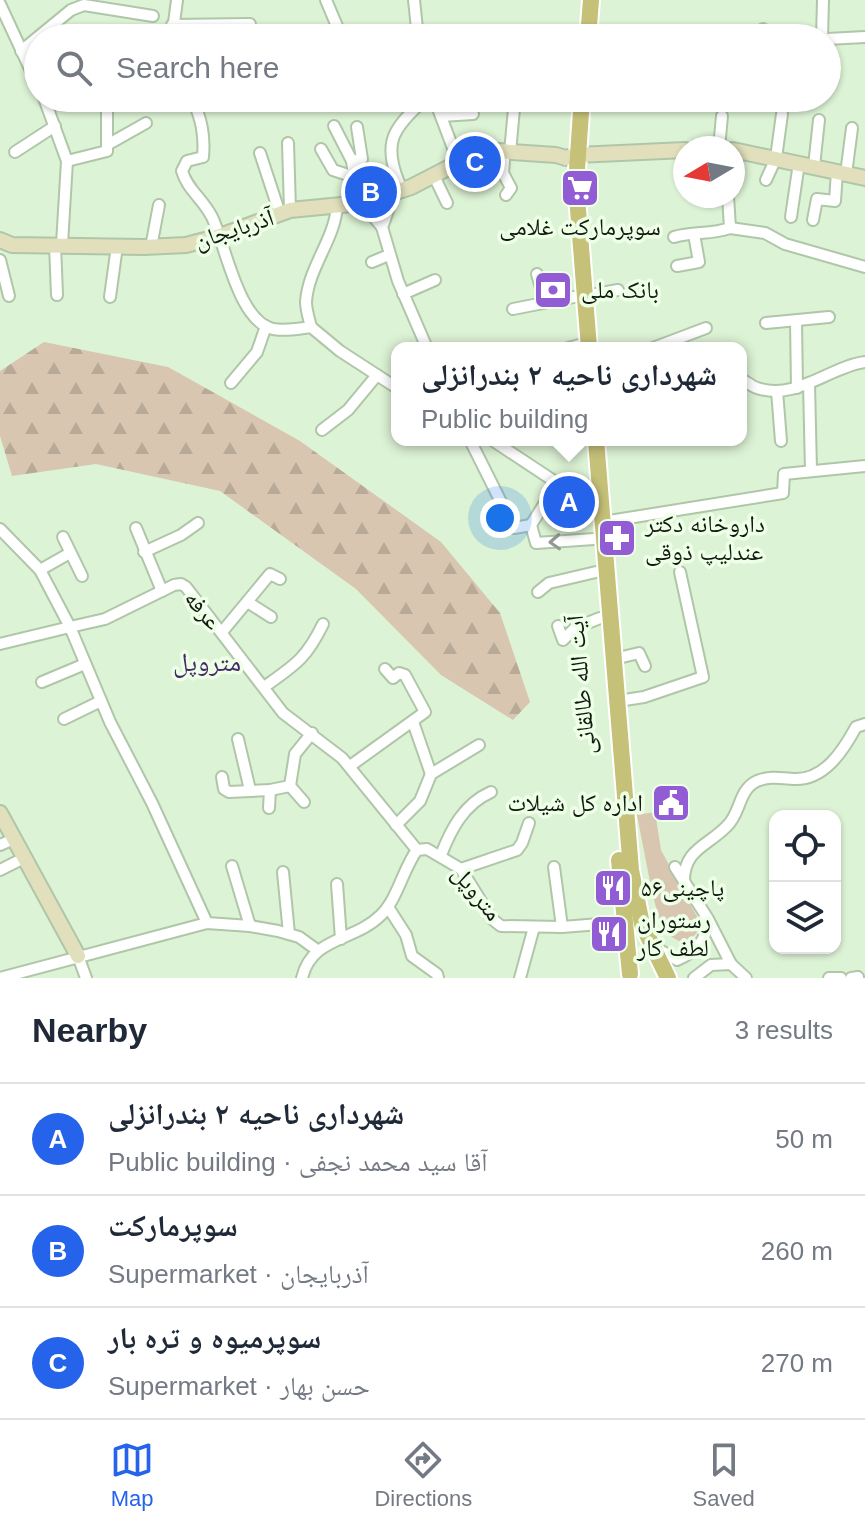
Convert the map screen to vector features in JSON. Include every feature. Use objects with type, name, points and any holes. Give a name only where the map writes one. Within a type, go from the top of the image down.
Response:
[{"type":"main road","points":[[578,24],[580,0]]},
{"type":"main road","points":[[589,24],[591,0]]},
{"type":"main road","points":[[571,112],[572,156]]},
{"type":"main road","points":[[579,342],[579,297],[565,184],[580,112]]},
{"type":"main road","name":"آیت الله طالقانی","points":[[586,446],[589,486],[614,659],[638,928],[628,944],[630,976]]},
{"type":"main road","name":"آیت الله طالقانی","points":[[596,446],[596,572],[600,618],[638,928],[668,978]]},
{"type":"main road","points":[[630,976],[636,962],[644,958],[661,962]]},
{"type":"street","points":[[172,24],[177,0]]},
{"type":"street","points":[[326,0],[336,24]]},
{"type":"street","points":[[414,0],[417,24]]},
{"type":"street","points":[[823,0],[824,24]]},
{"type":"street","points":[[54,24],[71,10],[84,5],[153,16]]},
{"type":"street","points":[[0,6],[24,57]]},
{"type":"street","points":[[841,38],[865,37]]},
{"type":"street","points":[[50,112],[67,161],[58,244],[57,295]]},
{"type":"street","points":[[67,161],[107,151],[107,112]]},
{"type":"street","points":[[199,112],[205,139],[203,157],[187,161],[182,171],[185,184],[200,197],[220,236],[243,298],[258,322],[266,326],[289,330],[311,327]]},
{"type":"street","points":[[382,227],[389,212],[392,193],[399,183],[390,149],[392,136],[409,112]]},
{"type":"street","points":[[439,112],[459,164]]},
{"type":"street","points":[[506,195],[511,188],[503,173],[513,112]]},
{"type":"street","points":[[441,116],[473,114]]},
{"type":"street","points":[[766,180],[776,158],[782,114]]},
{"type":"street","points":[[720,136],[722,116]]},
{"type":"street","points":[[814,166],[819,120]]},
{"type":"street","points":[[107,145],[146,123]]},
{"type":"street","points":[[15,152],[55,126]]},
{"type":"street","points":[[334,126],[352,161],[360,203],[382,227],[403,294],[424,342]]},
{"type":"street","points":[[352,161],[362,159],[357,127]]},
{"type":"street","points":[[813,220],[817,199],[835,201],[852,128]]},
{"type":"street","points":[[285,212],[288,143]]},
{"type":"street","points":[[321,149],[333,170],[354,177]]},
{"type":"street","name":"آذربایجان","points":[[0,240],[12,245],[186,245],[285,212],[360,203],[392,193],[434,176],[483,150],[507,156],[673,151]]},
{"type":"street","points":[[745,152],[865,178]]},
{"type":"street","points":[[260,153],[285,212]]},
{"type":"street","points":[[791,217],[799,163]]},
{"type":"street","points":[[434,176],[447,203]]},
{"type":"street","points":[[151,247],[159,205]]},
{"type":"street","points":[[337,206],[336,221],[306,301],[311,327],[324,340],[391,384]]},
{"type":"street","points":[[729,208],[730,228]]},
{"type":"street","points":[[674,237],[717,233],[730,228],[765,233],[785,244],[865,267]]},
{"type":"street","points":[[677,266],[699,262],[694,234]]},
{"type":"street","points":[[110,297],[117,246]]},
{"type":"street","points":[[372,262],[389,255]]},
{"type":"street","points":[[0,260],[9,296]]},
{"type":"street","points":[[537,274],[545,301]]},
{"type":"street","points":[[403,294],[435,280]]},
{"type":"street","points":[[513,309],[618,290]]},
{"type":"street","points":[[766,323],[829,317]]},
{"type":"street","points":[[796,321],[797,388]]},
{"type":"street","points":[[231,383],[257,352],[266,326]]},
{"type":"street","points":[[669,342],[706,328]]},
{"type":"street","points":[[747,383],[755,388],[777,391],[797,388],[865,362]]},
{"type":"street","points":[[322,430],[348,410],[377,375]]},
{"type":"street","points":[[809,383],[811,471]]},
{"type":"street","points":[[777,391],[781,441]]},
{"type":"street","points":[[474,446],[514,528],[531,525]]},
{"type":"street","points":[[502,446],[558,482],[589,486]]},
{"type":"street","points":[[558,482],[531,525],[536,543],[596,528],[783,493],[784,474],[865,466]]},
{"type":"street","points":[[144,552],[181,535],[198,523]]},
{"type":"street","points":[[136,528],[162,591]]},
{"type":"street","points":[[0,529],[40,570],[70,627],[101,701],[207,923]]},
{"type":"street","points":[[63,537],[82,576]]},
{"type":"street","points":[[40,570],[70,553]]},
{"type":"street","points":[[538,592],[549,583],[596,572]]},
{"type":"street","points":[[618,701],[644,697],[703,677],[680,572]]},
{"type":"street","points":[[222,632],[270,574],[280,579]]},
{"type":"street","name":"عرفه","points":[[0,644],[105,619],[181,584],[283,713],[350,766],[417,850]]},
{"type":"street","points":[[249,603],[271,617]]},
{"type":"street","points":[[558,626],[563,640],[575,628],[600,618]]},
{"type":"street","points":[[264,687],[300,662],[310,651],[323,624]]},
{"type":"street","points":[[614,659],[639,653],[645,666]]},
{"type":"street","points":[[42,682],[85,664]]},
{"type":"street","points":[[350,766],[423,715],[423,708],[405,675],[399,673],[393,678],[385,669]]},
{"type":"street","points":[[64,719],[101,701]]},
{"type":"street","points":[[413,722],[431,774]]},
{"type":"street","points":[[684,881],[688,858],[728,826],[748,786],[774,777],[791,779],[811,776],[837,758],[856,727],[865,724]]},
{"type":"street","points":[[290,786],[295,754],[312,733]]},
{"type":"street","points":[[238,739],[250,790]]},
{"type":"street","points":[[396,825],[420,801],[431,774],[479,745]]},
{"type":"street","points":[[222,777],[226,791],[270,790],[290,786]]},
{"type":"street","points":[[290,786],[304,802]]},
{"type":"street","points":[[269,808],[270,790]]},
{"type":"street","points":[[441,855],[460,817],[481,796],[491,792]]},
{"type":"street","points":[[0,813],[7,842],[24,858],[78,956],[86,978]]},
{"type":"street","points":[[461,869],[517,850],[529,823]]},
{"type":"street","name":"متروپل","points":[[417,850],[427,849],[441,855],[461,869],[501,926],[638,928]]},
{"type":"street","points":[[302,978],[305,967],[317,950],[367,928],[388,907],[407,864],[417,850]]},
{"type":"street","points":[[0,870],[24,858]]},
{"type":"street","points":[[232,866],[250,926]]},
{"type":"street","points":[[554,867],[562,927]]},
{"type":"street","points":[[675,867],[708,919],[731,964],[746,978]]},
{"type":"street","points":[[283,872],[289,934]]},
{"type":"street","points":[[337,884],[341,939]]},
{"type":"street","points":[[388,907],[406,935],[412,956],[437,974],[438,978]]},
{"type":"street","points":[[638,928],[663,954],[677,960],[702,943],[708,919]]},
{"type":"street","points":[[0,978],[207,923],[250,926],[289,934],[317,950]]},
{"type":"street","points":[[520,978],[534,927]]},
{"type":"street","points":[[694,978],[711,965],[731,964]]},
{"type":"street","points":[[829,978],[841,978]]},
{"type":"green space","points":[[44,342],[168,367],[300,441],[441,542],[500,613],[530,702],[513,720],[441,675],[356,589],[220,491],[96,464],[12,476],[0,436],[0,371]]},
{"type":"green space","points":[[655,812],[661,850],[702,926],[689,942],[683,943],[662,932],[637,815]]},
{"type":"place","name":"سوپرمیوه و تره بار","points":[[475,162]]},
{"type":"place","name":"سوپرمارکت غلامی","points":[[580,188]]},
{"type":"place","name":"سوپرمارکت","points":[[371,192]]},
{"type":"place","name":"بانک ملی","points":[[553,290]]},
{"type":"place","name":"شهرداری ناحیه ۲ بندرانزلی","points":[[569,502]]},
{"type":"place","name":"داروخانه دکتر عندلیپ ذوقی","points":[[617,538]]},
{"type":"place","name":"اداره کل شیلات","points":[[671,803]]},
{"type":"place","name":"پاچینی۵۶","points":[[613,888]]},
{"type":"place","name":"رستوران لطف کار","points":[[609,934]]},
{"type":"district","name":"متروپل","points":[[207,662]]}]
